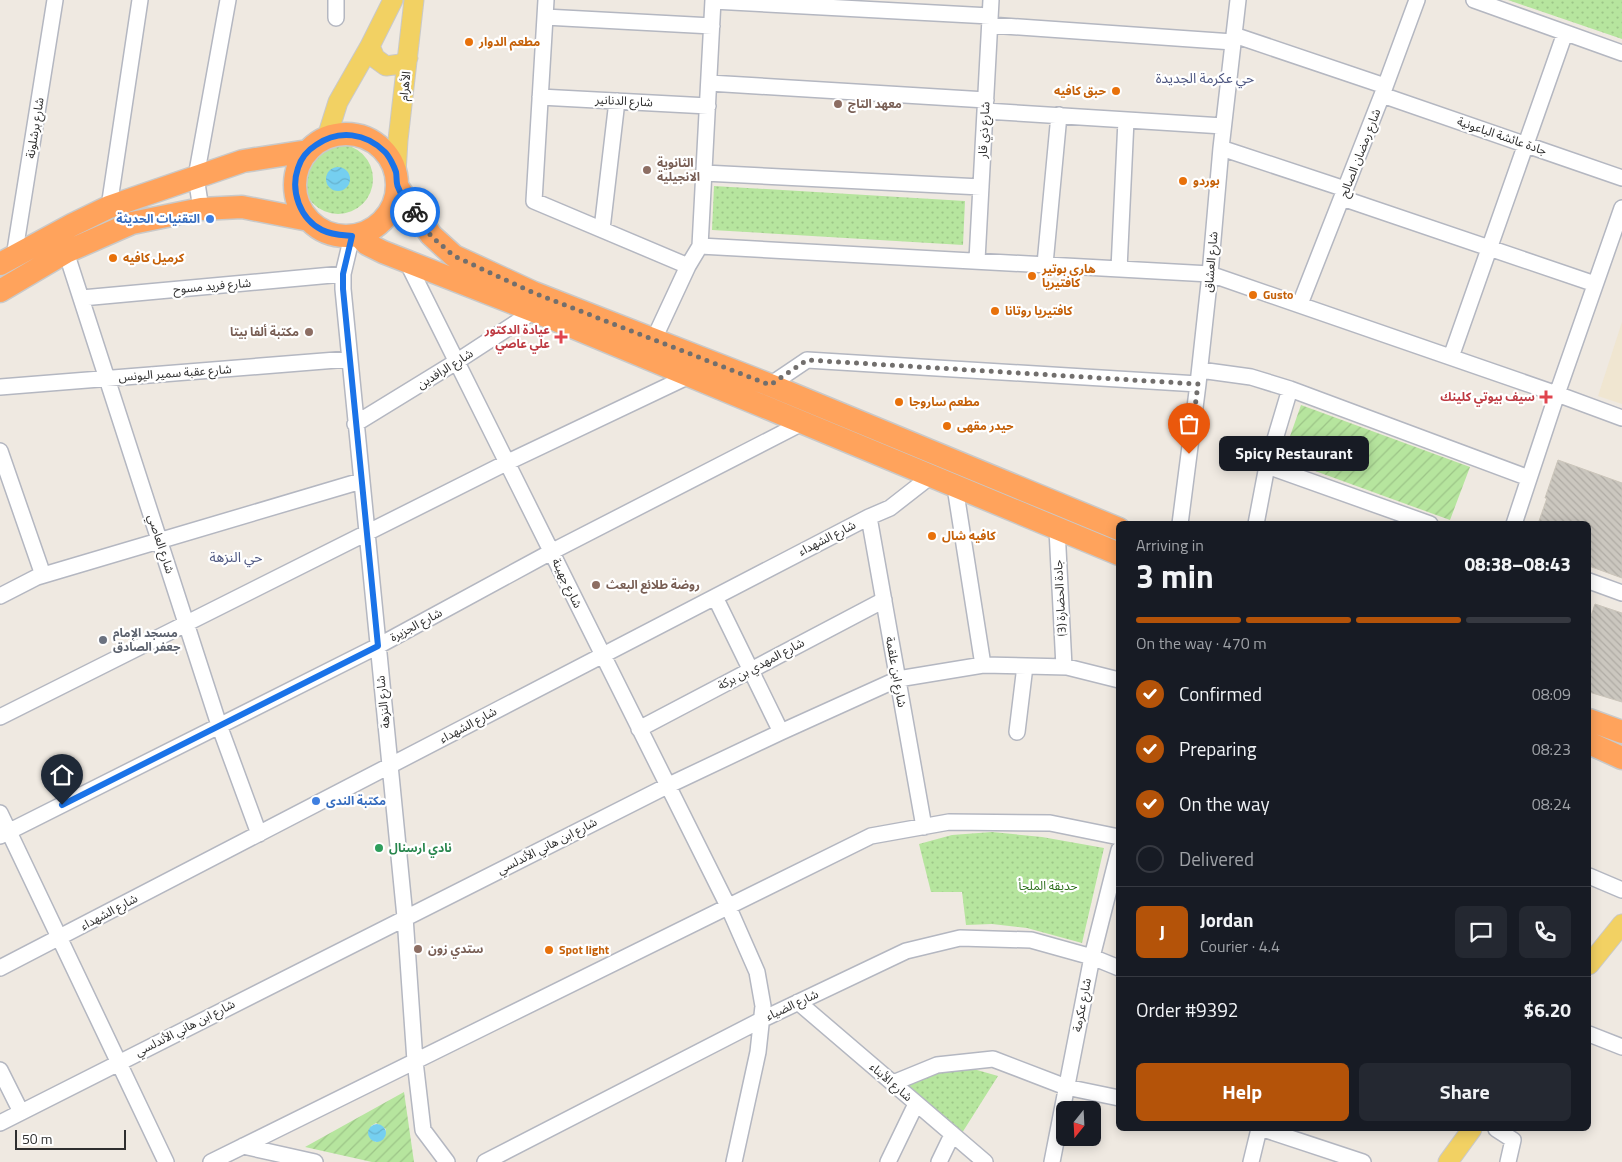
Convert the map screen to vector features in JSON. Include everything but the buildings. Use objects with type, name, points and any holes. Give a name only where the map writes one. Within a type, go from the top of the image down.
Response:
[{"type":"highway","points":[[396,180],[394,203],[386,217],[373,228],[355,235],[336,235],[322,230],[309,220],[298,204],[295,186],[298,167],[308,151],[327,137],[348,134],[370,140],[386,153],[396,180],[431,236],[454,256],[534,293],[770,385],[1116,528]]},
{"type":"highway","points":[[7,261],[72,225],[110,207],[243,161],[308,151]]},
{"type":"highway","points":[[0,291],[66,252],[132,223],[201,208],[242,207],[309,220]]},
{"type":"highway","points":[[355,235],[367,244],[534,311],[1116,553]]},
{"type":"highway","points":[[1591,721],[1622,732]]},
{"type":"highway","points":[[1591,744],[1622,758]]},
{"type":"main road","points":[[327,137],[338,102],[370,46],[393,0]]},
{"type":"main road","name":"الأهرام","points":[[396,180],[398,140],[414,0]]},
{"type":"main road","points":[[370,46],[375,58],[386,66],[401,64],[408,58]]},
{"type":"main road","points":[[1591,959],[1622,924]]},
{"type":"main road","points":[[1448,1162],[1471,1131]]},
{"type":"street","name":"شارع برشلونة","points":[[7,261],[56,0]]},
{"type":"street","points":[[110,207],[140,0]]},
{"type":"street","points":[[201,208],[196,176],[228,0]]},
{"type":"street","points":[[336,0],[336,18]]},
{"type":"street","points":[[546,0],[534,201],[688,266]]},
{"type":"street","name":"شارع ذي قار","points":[[978,260],[991,0]]},
{"type":"street","name":"شارع العشاق","points":[[1180,521],[1199,377],[1210,274],[1220,148],[1238,0]]},
{"type":"street","name":"شارع رمضان الصالح","points":[[1300,304],[1384,90],[1417,0]]},
{"type":"street","points":[[1474,0],[1622,53]]},
{"type":"street","points":[[654,339],[688,266],[700,246],[713,1]]},
{"type":"street","name":"جادة عائشة الباعونية","points":[[713,1],[1234,39],[1384,90],[1526,145],[1622,178]]},
{"type":"street","points":[[545,17],[712,26]]},
{"type":"street","points":[[1451,357],[1565,33]]},
{"type":"street","points":[[709,83],[986,105],[1059,116],[1223,126]]},
{"type":"street","name":"شارع الدنانير","points":[[540,97],[708,106]]},
{"type":"street","points":[[602,229],[617,101]]},
{"type":"street","points":[[1045,264],[1059,116]]},
{"type":"street","points":[[1119,268],[1126,120]]},
{"type":"street","points":[[1220,148],[1490,248],[1595,284]]},
{"type":"street","points":[[704,173],[981,187]]},
{"type":"street","points":[[1515,521],[1622,208]]},
{"type":"street","name":"شارع النزهة","points":[[355,235],[343,274],[343,289],[405,917],[415,1061],[423,1130],[447,1162]]},
{"type":"street","points":[[700,246],[1210,274],[1622,418]]},
{"type":"street","name":"شارع العاصي","points":[[66,252],[219,725],[259,834]]},
{"type":"street","name":"شارع جهينة","points":[[406,260],[728,906],[757,972],[763,1006],[758,1052],[734,1162]]},
{"type":"street","name":"شارع فريد مسوح","points":[[82,298],[343,274]]},
{"type":"street","name":"شارع الرافدين","points":[[355,424],[534,311]]},
{"type":"street","name":"شارع عقبة سمير اليونس","points":[[0,387],[349,359]]},
{"type":"street","points":[[770,385],[807,360],[1199,377],[1251,377],[1290,389],[1529,478]]},
{"type":"street","points":[[0,716],[506,462],[689,376]]},
{"type":"street","points":[[1257,521],[1267,466],[1290,389]]},
{"type":"street","name":"شارع الجزيرة","points":[[4,834],[378,646],[551,552],[802,423]]},
{"type":"street","points":[[0,451],[43,575]]},
{"type":"street","points":[[1267,466],[1422,521]]},
{"type":"street","name":"شارع الشهداء","points":[[0,968],[869,517],[890,508],[931,476]]},
{"type":"street","points":[[0,596],[43,575],[361,481]]},
{"type":"street","points":[[956,487],[983,665]]},
{"type":"street","name":"شارع ابن علقمة","points":[[869,517],[924,827]]},
{"type":"street","name":"جادة الحضارة (3)","points":[[1057,529],[1064,667]]},
{"type":"street","points":[[1591,584],[1622,593]]},
{"type":"street","points":[[715,597],[780,732]]},
{"type":"street","name":"شارع المهدي بن بركة","points":[[639,729],[884,600]]},
{"type":"street","name":"شارع ابن هاني الأندلسي","points":[[0,1122],[667,786],[780,732],[898,679],[983,665],[1064,667],[1116,679]]},
{"type":"street","points":[[1017,732],[1025,666]]},
{"type":"street","points":[[0,813],[4,834],[60,938],[166,1162]]},
{"type":"street","points":[[211,1162],[871,836],[949,822],[1050,823],[1116,836]]},
{"type":"street","name":"شارع عكرمة","points":[[1052,1162],[1092,957],[1116,862]]},
{"type":"street","points":[[1591,877],[1622,890]]},
{"type":"street","name":"شارع الضياء","points":[[485,1162],[761,1020],[906,951],[960,938],[1031,940],[1092,957],[1116,967]]},
{"type":"street","name":"شارع الأبناء","points":[[798,1002],[985,1162]]},
{"type":"street","points":[[1591,1035],[1622,1047]]},
{"type":"street","points":[[893,1083],[937,1065],[993,1059],[1066,1087],[1116,1097]]},
{"type":"street","points":[[0,1070],[21,1112]]},
{"type":"street","points":[[888,1162],[916,1104]]},
{"type":"street","points":[[1251,1162],[1259,1131]]},
{"type":"street","points":[[1269,1131],[1363,1162]]},
{"type":"street","points":[[1499,1131],[1513,1140],[1508,1162]]},
{"type":"street","points":[[939,1162],[952,1135]]},
{"type":"street","points":[[243,1146],[316,1162]]},
{"type":"shaded area","points":[[1622,322],[1622,404],[1598,396]]},
{"type":"green space","points":[[1508,0],[1622,0],[1622,39]]},
{"type":"green space","points":[[338,144],[351,147],[363,154],[370,166],[373,179],[370,192],[363,204],[351,211],[338,214],[325,211],[313,204],[306,192],[303,179],[306,166],[313,154],[325,147]]},
{"type":"green space","points":[[714,186],[965,201],[963,245],[712,230]]},
{"type":"green space","points":[[1301,405],[1470,467],[1450,520],[1282,459]]},
{"type":"green space","name":"حديقة الملجأ","points":[[992,832],[1042,837],[1104,848],[1082,943],[1027,928],[992,924],[966,925],[962,892],[931,892],[919,844],[952,835]]},
{"type":"green space","points":[[970,1068],[998,1076],[962,1133],[908,1085],[939,1071]]},
{"type":"green space","points":[[404,1092],[414,1162],[372,1162],[305,1147]],"holes":[[[376,1123],[386,1129],[384,1138],[376,1142],[371,1139],[371,1126]]]},
{"type":"water","points":[[338,167],[343,168],[349,174],[349,184],[343,190],[338,191],[333,190],[327,184],[326,179],[327,174],[333,168]]},
{"type":"water","points":[[377,1124],[383,1127],[386,1133],[383,1139],[377,1142],[371,1139],[368,1133],[371,1127]]},
{"type":"way so far","points":[[415,212],[431,236],[454,256],[534,293],[770,385],[807,360],[1198,384],[1189,454]]},
{"type":"place","name":"مطعم الدوار","points":[[469,42]]},
{"type":"place","name":"حبق كافيه","points":[[1116,91]]},
{"type":"place","name":"معهد التاج","points":[[838,104]]},
{"type":"place","name":"الثانوية الانجيلية","points":[[647,170]]},
{"type":"place","name":"بوردو","points":[[1183,181]]},
{"type":"place","name":"التقنيات الحديثة","points":[[210,219]]},
{"type":"place","name":"كرميل كافيه","points":[[113,258]]},
{"type":"place","name":"هاري بوتير كافتيريا","points":[[1032,276]]},
{"type":"place","name":"Gusto","points":[[1253,295]]},
{"type":"place","name":"كافتيريا روتانا","points":[[995,311]]},
{"type":"place","name":"مكتبة ألفا بيتا","points":[[309,332]]},
{"type":"place","name":"عيادة الدكتور علي عاصي","points":[[561,337]]},
{"type":"place","name":"سيف بيوتي كلينك","points":[[1546,397]]},
{"type":"place","name":"مطعم ساروجا","points":[[899,402]]},
{"type":"place","name":"حيدر مقهى","points":[[947,426]]},
{"type":"place","name":"Spicy Restaurant","points":[[1189,454]]},
{"type":"place","name":"كافيه شال","points":[[932,536]]},
{"type":"place","name":"روضة طلائع البعث","points":[[596,585]]},
{"type":"place","name":"مسجد الإمام جعفر الصادق","points":[[103,640]]},
{"type":"place","name":"مكتبة الندى","points":[[316,801]]},
{"type":"place","name":"نادي ارسنال","points":[[379,848]]},
{"type":"place","name":"ستدي زون","points":[[418,949]]},
{"type":"place","name":"Spot light","points":[[549,950]]},
{"type":"district","name":"حي عكرمة الجديدة","points":[[1205,78]]},
{"type":"district","name":"حي النزهة","points":[[236,557]]},
{"type":"route","points":[[62,805],[378,646],[343,289],[345,262],[352,236],[336,235],[322,230],[309,220],[298,204],[295,186],[298,167],[308,151],[327,137],[348,134],[370,140],[386,153],[396,173],[397,186],[415,212]]}]
